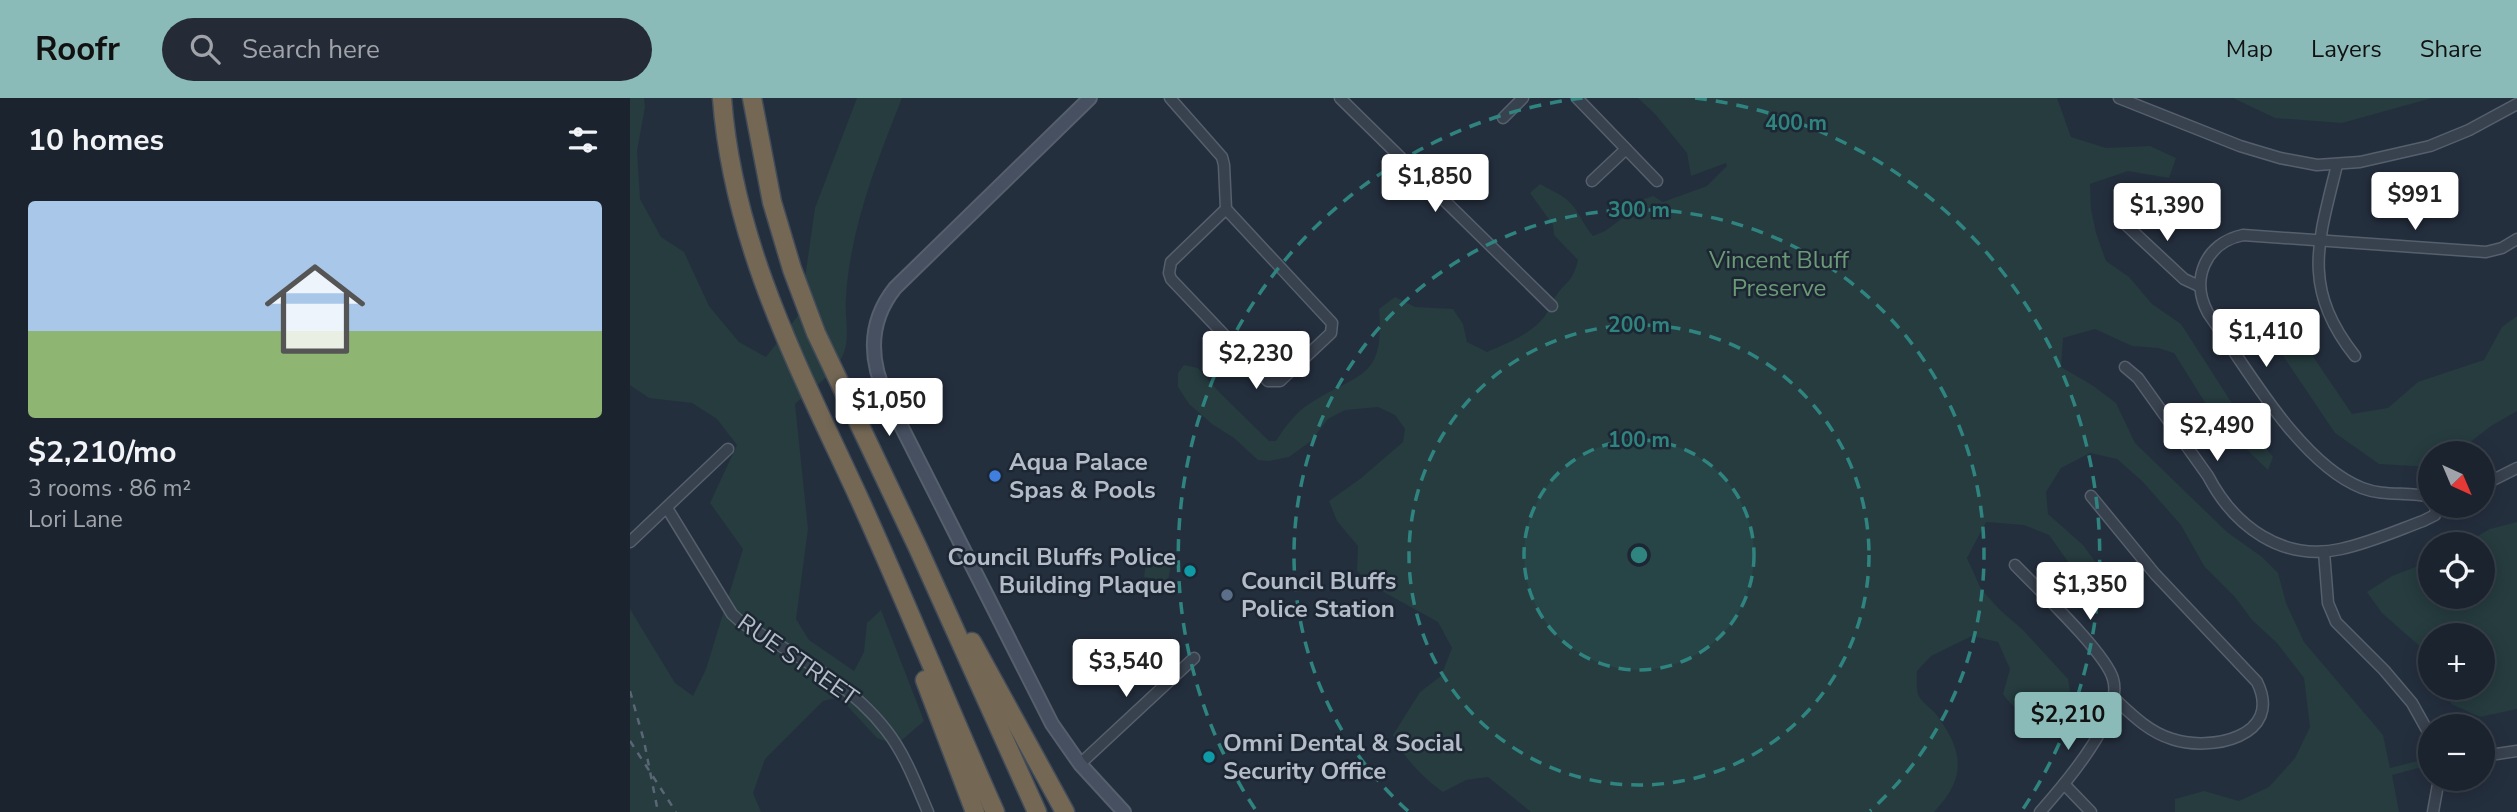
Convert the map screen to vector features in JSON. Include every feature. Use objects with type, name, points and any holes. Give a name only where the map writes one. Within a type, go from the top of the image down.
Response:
[{"type":"highway","points":[[722,98],[732,166],[750,245],[783,337],[858,496],[995,812]]},
{"type":"highway","points":[[752,98],[772,202],[792,269],[816,333],[918,548],[1037,812]]},
{"type":"highway","points":[[858,496],[975,812]]},
{"type":"highway","points":[[918,548],[1014,716],[1065,812]]},
{"type":"main road","points":[[1090,98],[900,282],[882,307],[875,329],[873,348],[876,372],[887,398],[1047,714],[1080,764],[1124,812]]},
{"type":"street","points":[[1170,98],[1222,157],[1226,209],[1332,323],[1331,334],[1280,381],[1268,381],[1171,279],[1169,273],[1171,262],[1226,209]]},
{"type":"street","points":[[1340,98],[1552,306]]},
{"type":"street","points":[[1503,118],[1523,98]]},
{"type":"street","points":[[1577,98],[1657,181]]},
{"type":"street","points":[[2119,98],[2254,151],[2304,164],[2337,165],[2402,154],[2430,146],[2469,130],[2517,104]]},
{"type":"street","points":[[1592,181],[1626,149]]},
{"type":"street","points":[[2337,165],[2318,239],[2322,295],[2334,327],[2355,356]]},
{"type":"street","points":[[2123,222],[2184,279],[2199,286]]},
{"type":"street","points":[[2418,496],[2384,494],[2362,488],[2337,474],[2306,448],[2208,313],[2200,295],[2200,276],[2210,255],[2220,245],[2234,237],[2252,234],[2486,252],[2502,248],[2517,239]]},
{"type":"street","points":[[2124,366],[2138,378],[2217,493],[2246,526],[2267,540],[2309,552],[2324,552],[2346,548],[2429,518]]},
{"type":"street","points":[[630,542],[728,449]]},
{"type":"street","points":[[2496,478],[2517,468]]},
{"type":"street","points":[[2091,496],[2155,574],[2257,682],[2264,701],[2260,719],[2248,732],[2226,741],[2201,744],[2170,739],[2149,729],[2115,699]]},
{"type":"street","name":"RUE STREET","points":[[667,508],[732,614],[742,623],[825,674],[872,713],[898,748],[928,812]]},
{"type":"street","points":[[2324,552],[2328,603],[2336,622],[2412,702],[2419,714]]},
{"type":"street","points":[[2015,565],[2104,660],[2113,678],[2115,699],[2101,729],[2064,783],[2040,812]]},
{"type":"street","points":[[1080,764],[1194,658]]},
{"type":"street","points":[[2495,754],[2517,751]]},
{"type":"street","points":[[2064,783],[2091,812]]},
{"type":"street","points":[[2433,812],[2437,791]]},
{"type":"green space","points":[[630,98],[644,98],[645,107],[637,151],[640,199],[661,237],[684,252],[709,306],[739,342],[766,357],[800,313],[815,208],[857,98],[902,98],[874,171],[853,246],[846,297],[847,339],[843,356],[828,375],[795,404],[808,529],[796,619],[809,640],[854,671],[864,652],[867,623],[881,610],[924,721],[896,745],[877,738],[839,697],[823,701],[765,759],[753,793],[761,812],[630,812],[630,609],[675,683],[693,696],[706,669],[743,549],[710,503],[737,445],[717,419],[692,403],[649,398],[630,385]]},
{"type":"green space","name":"Vincent Bluff Preserve","points":[[1638,98],[2057,98],[2071,137],[2106,148],[2150,146],[2176,158],[2169,178],[2128,171],[2090,184],[2096,233],[2106,261],[2129,277],[2152,304],[2181,324],[2239,414],[2273,457],[2268,470],[2216,420],[2174,353],[2158,348],[2132,346],[2095,329],[2063,338],[2061,367],[2116,403],[2135,443],[2227,532],[2262,557],[2278,573],[2286,603],[2304,642],[2383,735],[2390,768],[2418,761],[2418,768],[2392,775],[2399,812],[2175,812],[2175,799],[2204,791],[2239,801],[2269,787],[2295,758],[2310,727],[2304,678],[2277,643],[2252,620],[2235,597],[2204,566],[2181,525],[2142,481],[2117,459],[2090,453],[2061,468],[2046,492],[2048,514],[2083,545],[2114,587],[2108,604],[2086,587],[2049,535],[2024,525],[1986,522],[1967,558],[1981,589],[2068,679],[2072,703],[2043,714],[2034,714],[2026,713],[2010,703],[2003,694],[2010,669],[1998,642],[1972,636],[1931,656],[1917,671],[1918,694],[1936,714],[1952,740],[1958,764],[1952,787],[1934,812],[1531,812],[1488,777],[1466,780],[1443,792],[1421,774],[1393,735],[1420,692],[1441,676],[1452,648],[1438,622],[1380,590],[1357,571],[1358,546],[1337,521],[1329,501],[1360,479],[1403,442],[1405,429],[1395,415],[1378,407],[1345,410],[1328,419],[1311,441],[1289,457],[1258,460],[1189,404],[1178,387],[1178,373],[1184,365],[1198,368],[1269,441],[1276,441],[1304,408],[1365,372],[1377,350],[1380,332],[1379,309],[1395,297],[1415,307],[1453,309],[1463,324],[1467,342],[1487,352],[1525,334],[1546,315],[1555,297],[1571,277],[1578,260],[1554,235],[1553,225],[1530,193],[1540,184],[1571,203],[1593,236],[1624,217],[1636,202],[1653,196],[1663,202],[1707,186],[1727,166],[1726,163],[1691,176],[1687,153]]},
{"type":"green space","points":[[2233,98],[2432,98],[2342,123],[2275,118]]},
{"type":"green space","points":[[2517,316],[2517,411],[2472,441],[2418,441],[2418,466],[2379,464],[2335,433],[2275,344],[2271,323],[2289,321],[2352,414],[2388,408],[2418,382],[2484,360],[2502,327]]},
{"type":"green space","points":[[2517,522],[2517,709],[2494,714],[2473,714],[2451,704],[2450,700],[2495,700],[2495,623],[2418,623],[2418,645],[2382,613],[2367,592],[2392,576],[2418,566],[2418,609],[2495,609],[2495,532],[2485,532]]},
{"type":"green space","points":[[1147,555],[1172,560],[1168,581],[1144,577]]},
{"type":"railway","points":[[630,691],[644,741],[658,812]]},
{"type":"railway","points":[[630,741],[676,812]]},
{"type":"place","name":"Aqua Palace Spas & Pools","points":[[995,476]]},
{"type":"place","name":"Council Bluffs Police Building Plaque","points":[[1190,571]]},
{"type":"place","name":"Council Bluffs Police Station","points":[[1227,595]]},
{"type":"place","name":"Omni Dental & Social Security Office","points":[[1209,757]]}]
